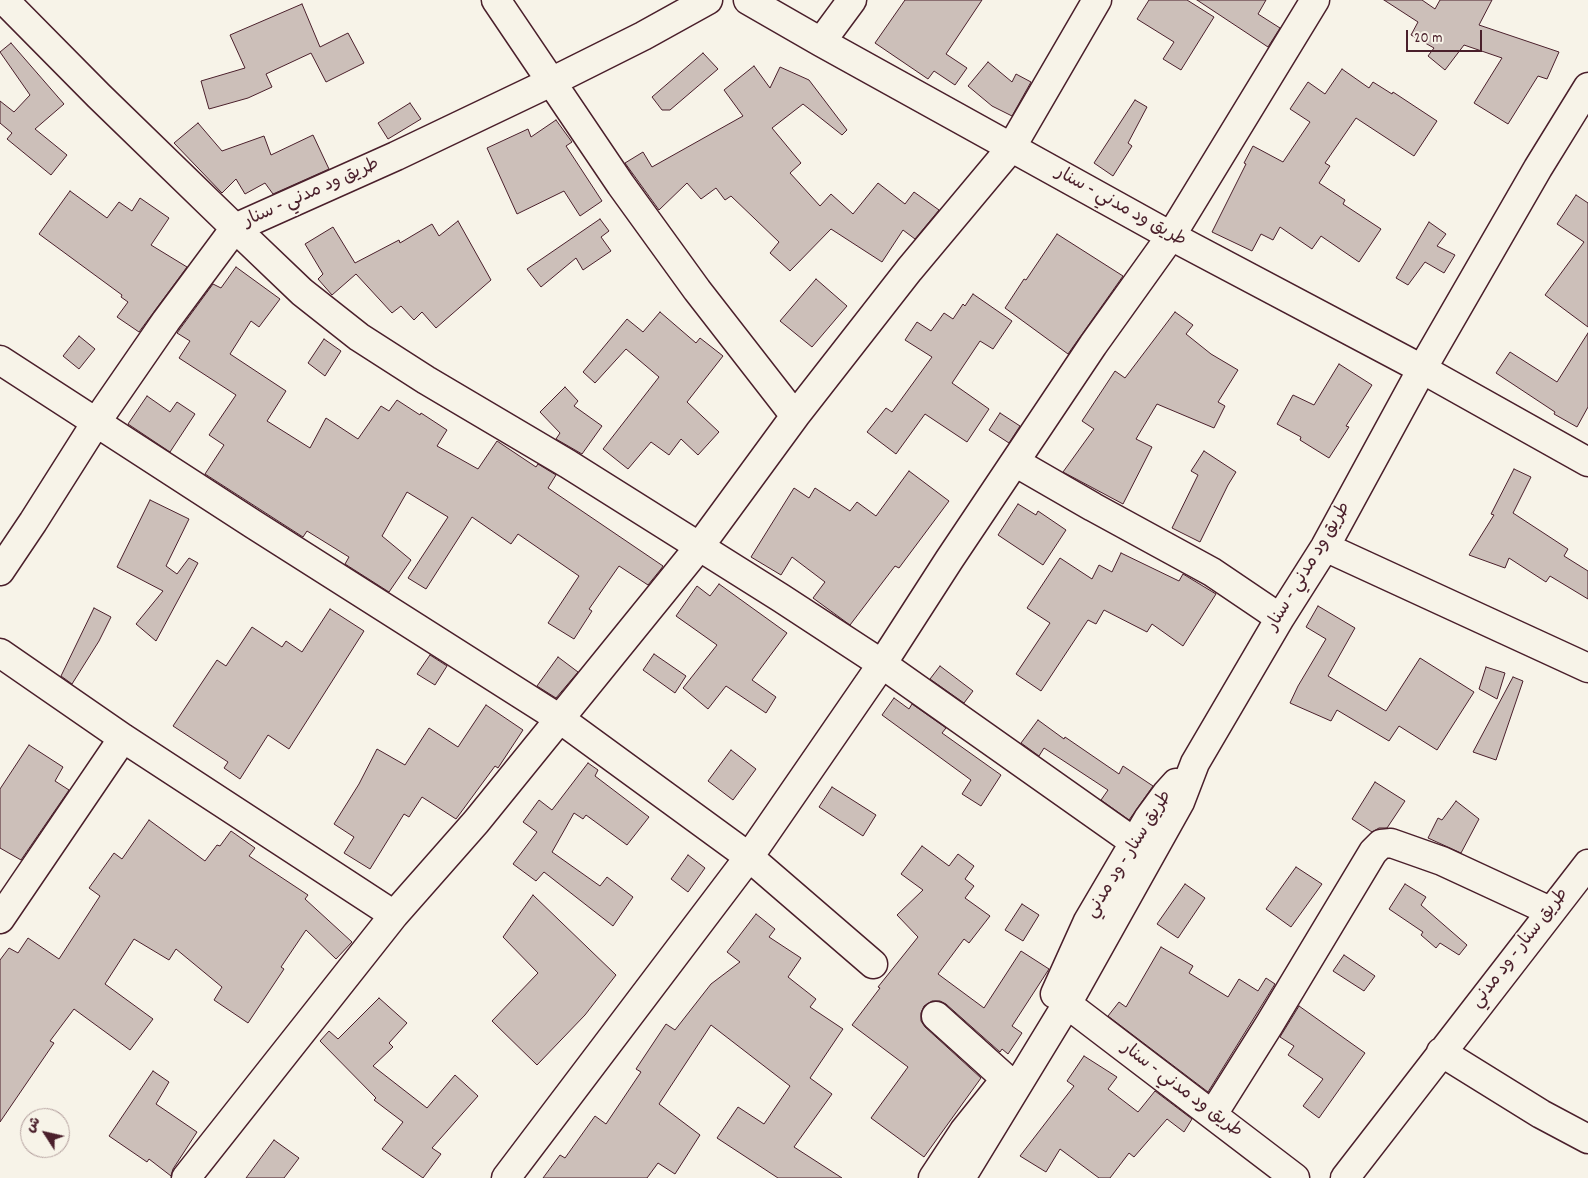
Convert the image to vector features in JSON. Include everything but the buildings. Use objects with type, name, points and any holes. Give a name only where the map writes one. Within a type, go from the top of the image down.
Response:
[{"type":"street","points":[[4,0],[99,96],[302,292],[359,337],[426,380],[568,464],[882,664],[1134,842]]},
{"type":"street","points":[[496,0],[626,192],[697,290],[796,416]]},
{"type":"street","name":"طريق ود مدني - سنار","points":[[0,571],[97,422],[166,321],[235,228],[396,156],[551,82],[643,36],[708,0]]},
{"type":"street","name":"طريق ود مدني - سنار","points":[[748,0],[1011,148],[1171,236],[1422,369],[1588,462]]},
{"type":"street","points":[[821,42],[852,0]]},
{"type":"street","points":[[186,1178],[394,914],[476,822],[699,547],[796,416],[909,270],[1011,148],[1097,0]]},
{"type":"street","points":[[506,1178],[749,857],[882,664],[1093,345],[1171,236],[1315,0]]},
{"type":"street","points":[[1422,369],[1538,168],[1588,86]]},
{"type":"street","points":[[0,360],[560,719],[749,857],[873,964]]},
{"type":"street","name":"طريق ود مدني - سنار","points":[[1194,764],[1325,546],[1422,369]]},
{"type":"street","points":[[1016,462],[1093,507],[1212,572],[1280,618]]},
{"type":"street","points":[[1325,546],[1588,668]]},
{"type":"street","points":[[0,653],[123,738],[394,914]]},
{"type":"street","points":[[0,919],[123,738]]},
{"type":"street","name":"طريق سنار - ود مدني","points":[[933,1178],[964,1131],[1006,1079],[1057,990],[1088,921],[1148,819],[1167,793],[1194,764]]},
{"type":"street","name":"طريق سنار - ود مدني","points":[[961,1178],[1067,1004],[1176,809],[1194,764]]},
{"type":"street","points":[[1213,1114],[1373,852],[1380,844],[1391,843],[1442,861],[1550,910]]},
{"type":"street","name":"طريق سنار - ود مدني","points":[[1345,1178],[1550,910],[1588,864]]},
{"type":"street","name":"طريق ود مدني - سنار","points":[[1067,1004],[1295,1178]]},
{"type":"street","points":[[936,1016],[1006,1079]]},
{"type":"street","points":[[1441,1052],[1541,1114],[1588,1139]]}]
